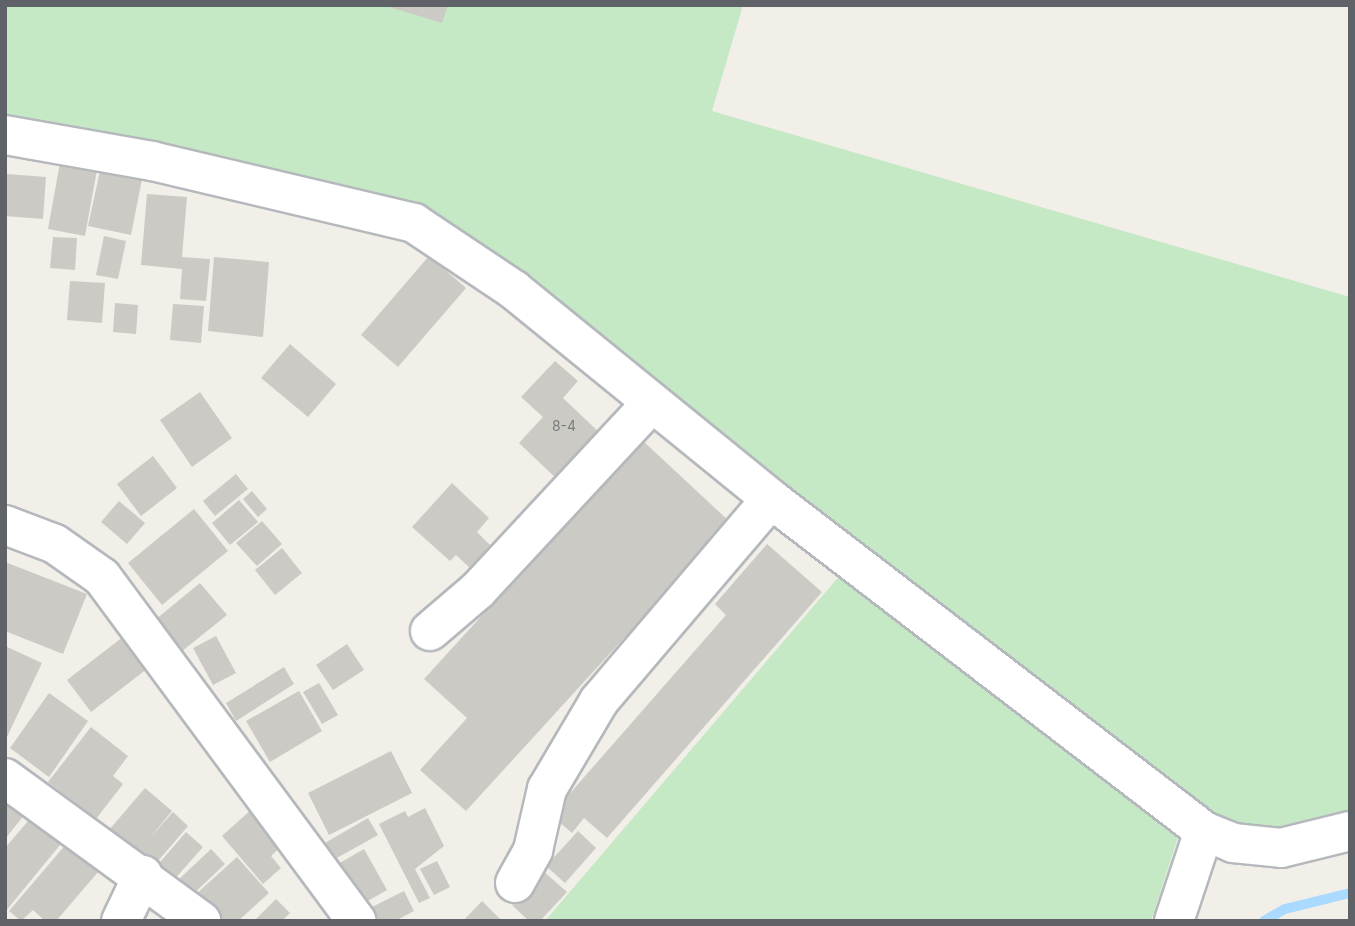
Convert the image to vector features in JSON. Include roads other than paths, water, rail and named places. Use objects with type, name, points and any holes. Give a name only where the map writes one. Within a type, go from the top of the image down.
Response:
[{"type":"street","points":[[5,135],[152,161],[414,223],[514,290],[771,499],[1204,831],[1233,843],[1281,848],[1350,831]]},
{"type":"street","points":[[430,631],[478,590],[651,404]]},
{"type":"street","points":[[515,883],[533,850],[547,789],[599,701],[771,499]]},
{"type":"street","points":[[5,525],[55,544],[102,577],[348,914]]},
{"type":"street","points":[[5,778],[143,875],[201,921]]},
{"type":"street","points":[[1174,921],[1204,831]]},
{"type":"street","points":[[121,921],[143,875]]},
{"type":"waterway","points":[[1264,921],[1285,909],[1350,893]]}]
